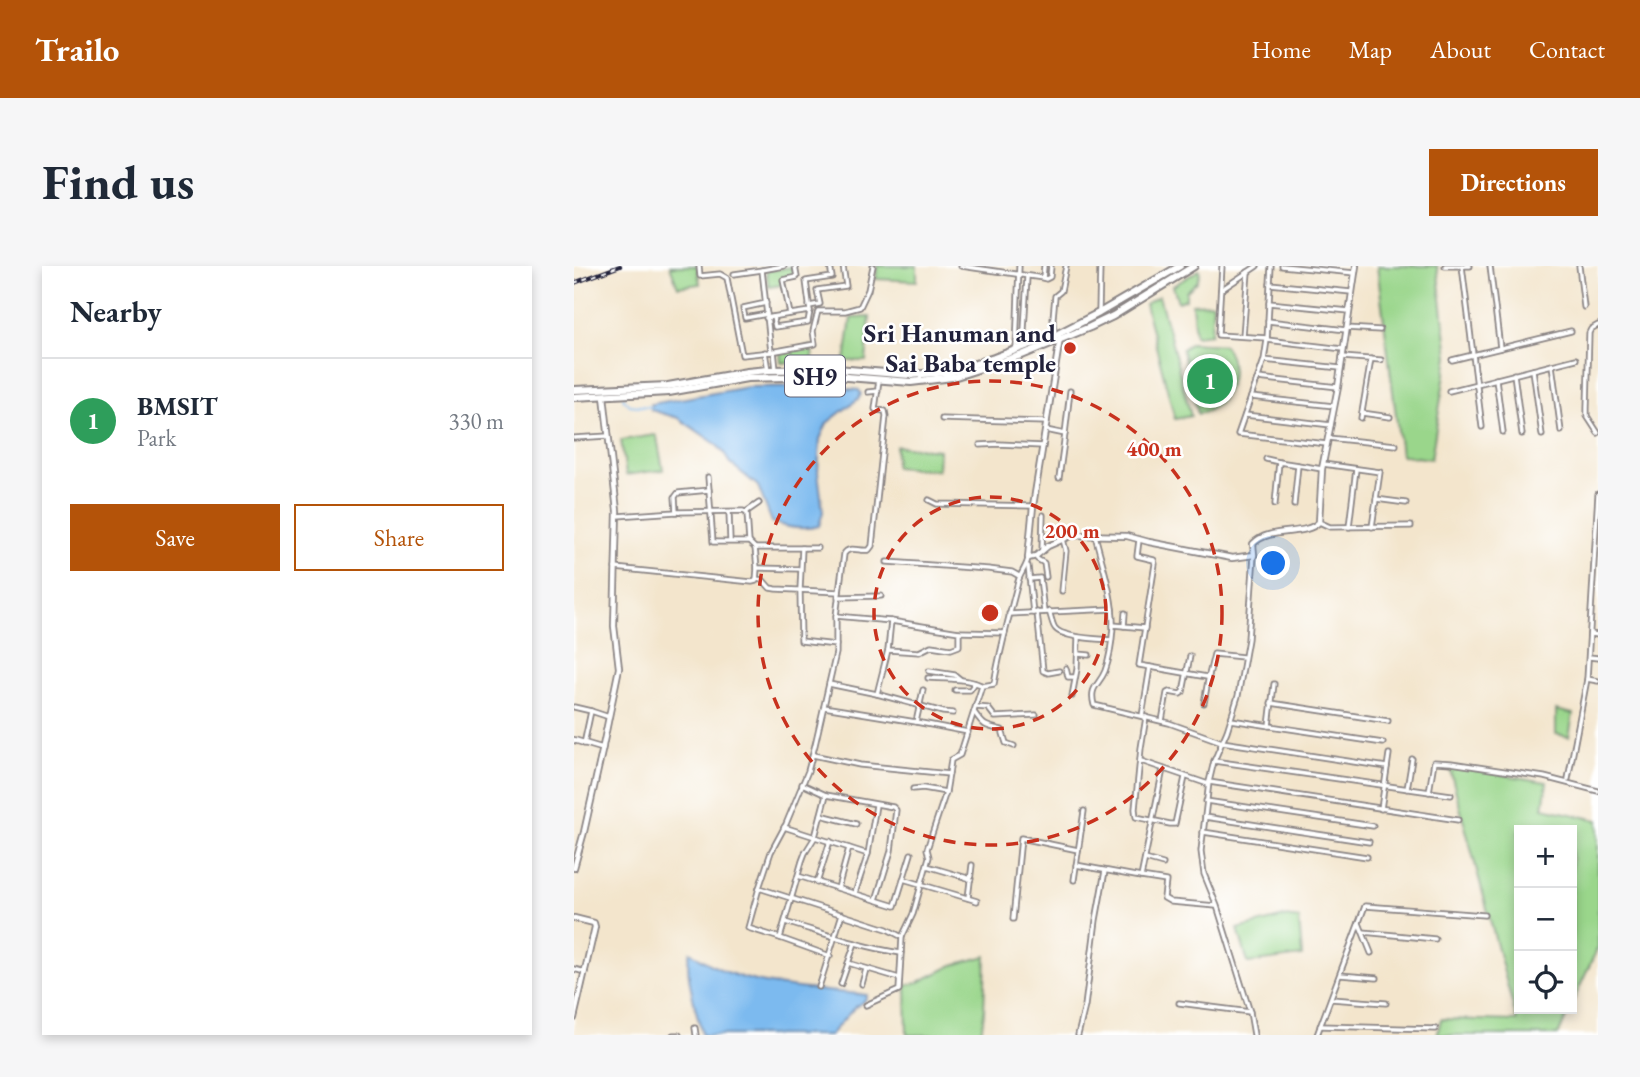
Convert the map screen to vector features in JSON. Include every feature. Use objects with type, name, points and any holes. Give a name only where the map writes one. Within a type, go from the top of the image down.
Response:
[{"type":"main road","name":"SH9","points":[[574,390],[684,390],[747,378],[834,376],[911,382],[953,377],[1001,363],[1058,336],[1180,266]]},
{"type":"main road","name":"SH9","points":[[574,397],[604,396],[772,370],[837,369],[910,375],[965,368],[1113,316],[1194,266]]},
{"type":"street","points":[[699,266],[700,276],[720,274],[727,278],[741,355],[815,344],[813,331],[818,311],[845,311],[860,307],[868,290],[873,266]]},
{"type":"street","points":[[734,274],[784,266]]},
{"type":"street","points":[[790,314],[783,279],[797,277],[795,266]]},
{"type":"street","points":[[773,317],[775,327],[808,322],[810,309],[806,281],[832,276],[831,266]]},
{"type":"street","points":[[766,303],[743,308],[745,318],[790,314],[820,304],[817,290],[846,286],[843,266]]},
{"type":"street","points":[[961,266],[1046,279],[1050,276],[1051,266]]},
{"type":"street","points":[[1016,351],[1019,266]]},
{"type":"street","points":[[1043,278],[1044,266]]},
{"type":"street","points":[[1059,671],[1043,671],[1028,561],[1033,506],[1044,446],[1058,336],[1052,318],[1055,296],[1061,291],[1066,266]]},
{"type":"street","points":[[1099,313],[1100,266]]},
{"type":"street","points":[[1166,266],[1166,275]]},
{"type":"street","points":[[1222,266],[1218,335],[1343,349]]},
{"type":"street","points":[[1221,290],[1258,266]]},
{"type":"street","points":[[1271,266],[1264,360],[1238,433],[1396,445]]},
{"type":"street","points":[[1282,266],[1355,273]]},
{"type":"street","points":[[1254,1035],[1250,1012],[1217,906],[1204,874],[1201,852],[1208,783],[1238,696],[1248,639],[1254,544],[1258,538],[1311,528],[1319,522],[1323,466],[1356,266]]},
{"type":"street","points":[[1445,266],[1470,266]]},
{"type":"street","points":[[1490,266],[1500,348]]},
{"type":"street","points":[[1579,266],[1584,307]]},
{"type":"street","points":[[1462,267],[1482,427]]},
{"type":"street","points":[[762,270],[772,370]]},
{"type":"street","points":[[1243,336],[1248,272]]},
{"type":"street","points":[[1023,348],[1027,277]]},
{"type":"street","points":[[1270,284],[1352,292]]},
{"type":"street","points":[[1269,303],[1349,311]]},
{"type":"street","points":[[1268,321],[1380,330]]},
{"type":"street","points":[[1598,326],[1589,333],[1587,416],[1598,433]]},
{"type":"street","points":[[1452,360],[1571,331]]},
{"type":"street","points":[[770,352],[772,370]]},
{"type":"street","points":[[1342,357],[1381,360]]},
{"type":"street","points":[[1371,359],[1361,416],[1390,417]]},
{"type":"street","points":[[1449,391],[1576,359]]},
{"type":"street","points":[[1264,360],[1340,368]]},
{"type":"street","points":[[1552,365],[1561,431]]},
{"type":"street","points":[[1533,370],[1542,435]]},
{"type":"street","points":[[1514,374],[1522,434]]},
{"type":"street","points":[[1258,378],[1338,387]]},
{"type":"street","points":[[1496,379],[1503,432]]},
{"type":"street","points":[[830,956],[748,928],[771,852],[813,755],[830,684],[844,554],[849,549],[869,550],[873,540],[886,416],[885,411],[875,409],[879,380]]},
{"type":"street","points":[[868,392],[878,391]]},
{"type":"street","points":[[1059,478],[1070,391]]},
{"type":"street","points":[[574,868],[619,668],[614,626],[616,496],[604,396]]},
{"type":"street","points":[[1251,397],[1334,406]]},
{"type":"street","points":[[1245,415],[1331,425]]},
{"type":"street","points":[[942,419],[1047,422]]},
{"type":"street","points":[[1046,430],[1065,434]]},
{"type":"street","points":[[574,438],[608,436]]},
{"type":"street","points":[[980,445],[1044,446]]},
{"type":"street","points":[[1266,459],[1298,465],[1380,472],[1372,527]]},
{"type":"street","points":[[1275,504],[1279,462]]},
{"type":"street","points":[[1294,505],[1298,465]]},
{"type":"street","points":[[1349,527],[1356,469]]},
{"type":"street","points":[[708,477],[713,542],[749,542]]},
{"type":"street","points":[[676,512],[678,494],[709,490]]},
{"type":"street","points":[[1568,779],[1587,679],[1598,494]]},
{"type":"street","points":[[1376,499],[1406,503]]},
{"type":"street","points":[[929,500],[937,504],[1033,506]]},
{"type":"street","points":[[617,516],[676,512],[746,512],[759,503]]},
{"type":"street","points":[[729,512],[730,542]]},
{"type":"street","points":[[746,512],[749,542],[755,548],[756,579]]},
{"type":"street","points":[[1042,551],[1043,516]]},
{"type":"street","points":[[1319,522],[1330,527],[1411,526]]},
{"type":"street","points":[[928,678],[982,686],[994,684],[1019,576],[1028,561],[1073,535],[1127,536],[1232,558],[1254,555]]},
{"type":"street","points":[[1095,535],[1107,583],[1113,625],[1105,670],[1093,690],[1094,705],[1162,721],[1223,742],[1387,767]]},
{"type":"street","points":[[1062,591],[1066,551],[1063,539]]},
{"type":"street","points":[[1139,540],[1137,556],[1154,560],[1155,564],[1140,666],[1203,677],[1209,675]]},
{"type":"street","points":[[755,548],[818,548]]},
{"type":"street","points":[[802,548],[801,641],[836,645]]},
{"type":"street","points":[[1036,556],[1044,563],[1046,577]]},
{"type":"street","points":[[887,562],[988,569],[1012,572],[1019,576]]},
{"type":"street","points":[[615,568],[752,582],[756,579],[763,580],[770,588],[881,596]]},
{"type":"street","points":[[757,568],[802,569]]},
{"type":"street","points":[[1030,579],[1040,578],[1047,611],[1055,629],[1077,636],[1111,640]]},
{"type":"street","points":[[1591,607],[1598,609]]},
{"type":"street","points":[[1009,614],[1112,609]]},
{"type":"street","points":[[1124,626],[1125,613]]},
{"type":"street","points":[[836,616],[960,632],[1005,633]]},
{"type":"street","points":[[877,694],[888,650],[891,621]]},
{"type":"street","points":[[1113,625],[1145,628]]},
{"type":"street","points":[[888,650],[919,652],[930,646],[951,649],[959,646],[960,632]]},
{"type":"street","points":[[1590,634],[1598,635]]},
{"type":"street","points":[[1072,696],[1077,669],[1077,636]]},
{"type":"street","points":[[1078,654],[1089,655]]},
{"type":"street","points":[[1204,703],[1214,654],[1244,657]]},
{"type":"street","points":[[1162,721],[1167,693],[1182,694],[1190,656]]},
{"type":"street","points":[[1589,657],[1598,658]]},
{"type":"street","points":[[1150,667],[1136,817],[1175,824],[1185,777]]},
{"type":"street","points":[[1066,668],[1068,677],[1075,677]]},
{"type":"street","points":[[929,671],[957,676],[962,681]]},
{"type":"street","points":[[1587,679],[1598,681]]},
{"type":"street","points":[[956,690],[971,690],[975,683]]},
{"type":"street","points":[[830,684],[953,713]]},
{"type":"street","points":[[1269,726],[1274,684]]},
{"type":"street","points":[[866,1005],[899,990],[902,937],[913,914],[927,866],[927,849],[946,792],[951,760],[960,755],[982,686]]},
{"type":"street","points":[[916,722],[923,690]]},
{"type":"street","points":[[1271,703],[1388,721]]},
{"type":"street","points":[[574,707],[609,717]]},
{"type":"street","points":[[824,707],[968,732]]},
{"type":"street","points":[[975,710],[988,708],[995,717],[1036,715]]},
{"type":"street","points":[[975,710],[977,719],[987,727],[1002,730],[1006,743],[1014,746]]},
{"type":"street","points":[[584,744],[592,711]]},
{"type":"street","points":[[1231,720],[1383,743]]},
{"type":"street","points":[[574,740],[596,747],[603,746]]},
{"type":"street","points":[[1381,809],[1389,754]]},
{"type":"street","points":[[813,755],[860,765],[949,774]]},
{"type":"street","points":[[1407,789],[1412,759]]},
{"type":"street","points":[[1140,761],[1208,783],[1458,820]]},
{"type":"street","points":[[1214,761],[1451,795]]},
{"type":"street","points":[[1429,792],[1434,762],[1544,777],[1598,791]]},
{"type":"street","points":[[1141,877],[1163,769]]},
{"type":"street","points":[[802,784],[826,795],[893,807],[896,810],[891,851],[876,900]]},
{"type":"street","points":[[913,789],[946,792]]},
{"type":"street","points":[[780,938],[805,853],[815,837],[826,795]]},
{"type":"street","points":[[1206,801],[1373,826]]},
{"type":"street","points":[[855,893],[868,854],[876,805]]},
{"type":"street","points":[[1074,880],[1084,811]]},
{"type":"street","points":[[821,815],[856,824]]},
{"type":"street","points":[[1205,817],[1369,842]]},
{"type":"street","points":[[784,827],[868,854]]},
{"type":"street","points":[[1203,832],[1367,857]]},
{"type":"street","points":[[1013,919],[1021,838],[1078,850]]},
{"type":"street","points":[[817,883],[830,842]]},
{"type":"street","points":[[838,888],[849,848]]},
{"type":"street","points":[[798,876],[895,906],[911,854]]},
{"type":"street","points":[[1145,859],[1163,863]]},
{"type":"street","points":[[968,898],[972,865]]},
{"type":"street","points":[[1076,865],[1166,880],[1164,898],[1171,902],[1217,906]]},
{"type":"street","points":[[927,866],[971,879]]},
{"type":"street","points":[[1078,1035],[1085,1006],[1105,871]]},
{"type":"street","points":[[903,879],[977,901]]},
{"type":"street","points":[[759,888],[887,929],[902,937]]},
{"type":"street","points":[[1317,1035],[1365,906],[1484,915]]},
{"type":"street","points":[[820,986],[842,915]]},
{"type":"street","points":[[574,918],[593,923],[595,928],[585,972],[577,987],[574,1018]]},
{"type":"street","points":[[785,922],[879,950],[902,953]]},
{"type":"street","points":[[1359,922],[1371,953]]},
{"type":"street","points":[[1363,932],[1435,939]]},
{"type":"street","points":[[841,984],[855,943]]},
{"type":"street","points":[[848,963],[899,978]]},
{"type":"street","points":[[574,969],[585,972]]},
{"type":"street","points":[[862,984],[866,969]]},
{"type":"street","points":[[1339,975],[1377,978]]},
{"type":"street","points":[[1331,999],[1386,1003]]},
{"type":"street","points":[[1179,1003],[1250,1012]]},
{"type":"street","points":[[1320,1026],[1436,1029]]},
{"type":"street","points":[[695,1028],[696,1035]]},
{"type":"street","points":[[673,1035],[678,1035]]},
{"type":"green space","points":[[670,266],[697,266],[700,284],[678,287]]},
{"type":"green space","points":[[877,266],[917,266],[917,281],[876,279]]},
{"type":"green space","points":[[1377,266],[1437,266],[1448,356],[1431,459],[1401,455]]},
{"type":"green space","points":[[792,267],[793,275],[781,277],[782,285],[769,287],[766,271]]},
{"type":"green space","points":[[1199,270],[1197,282],[1186,292],[1186,299],[1178,302],[1173,286]]},
{"type":"green space","points":[[1159,296],[1191,416],[1175,419],[1145,304]]},
{"type":"green space","points":[[1213,303],[1211,334],[1195,336],[1192,304]]},
{"type":"green space","points":[[870,317],[866,361],[845,361],[851,318]]},
{"type":"green space","points":[[1191,343],[1224,345],[1232,365],[1232,376],[1224,396],[1217,404],[1198,414],[1182,349]]},
{"type":"green space","points":[[811,346],[811,361],[781,363],[780,352]]},
{"type":"green space","points":[[655,435],[663,470],[626,475],[621,440]]},
{"type":"green space","points":[[896,446],[939,450],[938,470],[895,467]]},
{"type":"green space","points":[[1556,710],[1573,714],[1569,737],[1556,734]]},
{"type":"green space","points":[[1449,766],[1547,782],[1543,808],[1598,820],[1598,947],[1577,993],[1577,825],[1514,825],[1514,1010]]},
{"type":"green space","points":[[1284,917],[1299,919],[1302,956],[1248,963],[1238,929]]},
{"type":"green space","points":[[986,956],[981,1035],[907,1035],[906,985],[917,983],[953,965]]},
{"type":"green space","points":[[1515,1014],[1568,1014],[1558,1035],[1437,1035],[1441,1019],[1517,1021]]},
{"type":"water","points":[[818,386],[859,390],[861,394],[827,423],[820,439],[818,472],[823,512],[819,526],[813,527],[795,528],[772,522],[758,486],[729,462],[716,444],[678,418],[651,410],[651,404],[748,387]]},
{"type":"water","points":[[690,952],[714,966],[751,980],[867,995],[830,1035],[702,1035],[688,970]]},
{"type":"waterway","points":[[623,396],[629,405],[651,407]]},
{"type":"railway","points":[[574,283],[620,266]]},
{"type":"place","name":"Sri Hanuman and Sai Baba temple","points":[[1070,348]]},
{"type":"place","name":"BMSIT","points":[[1210,381]]}]
